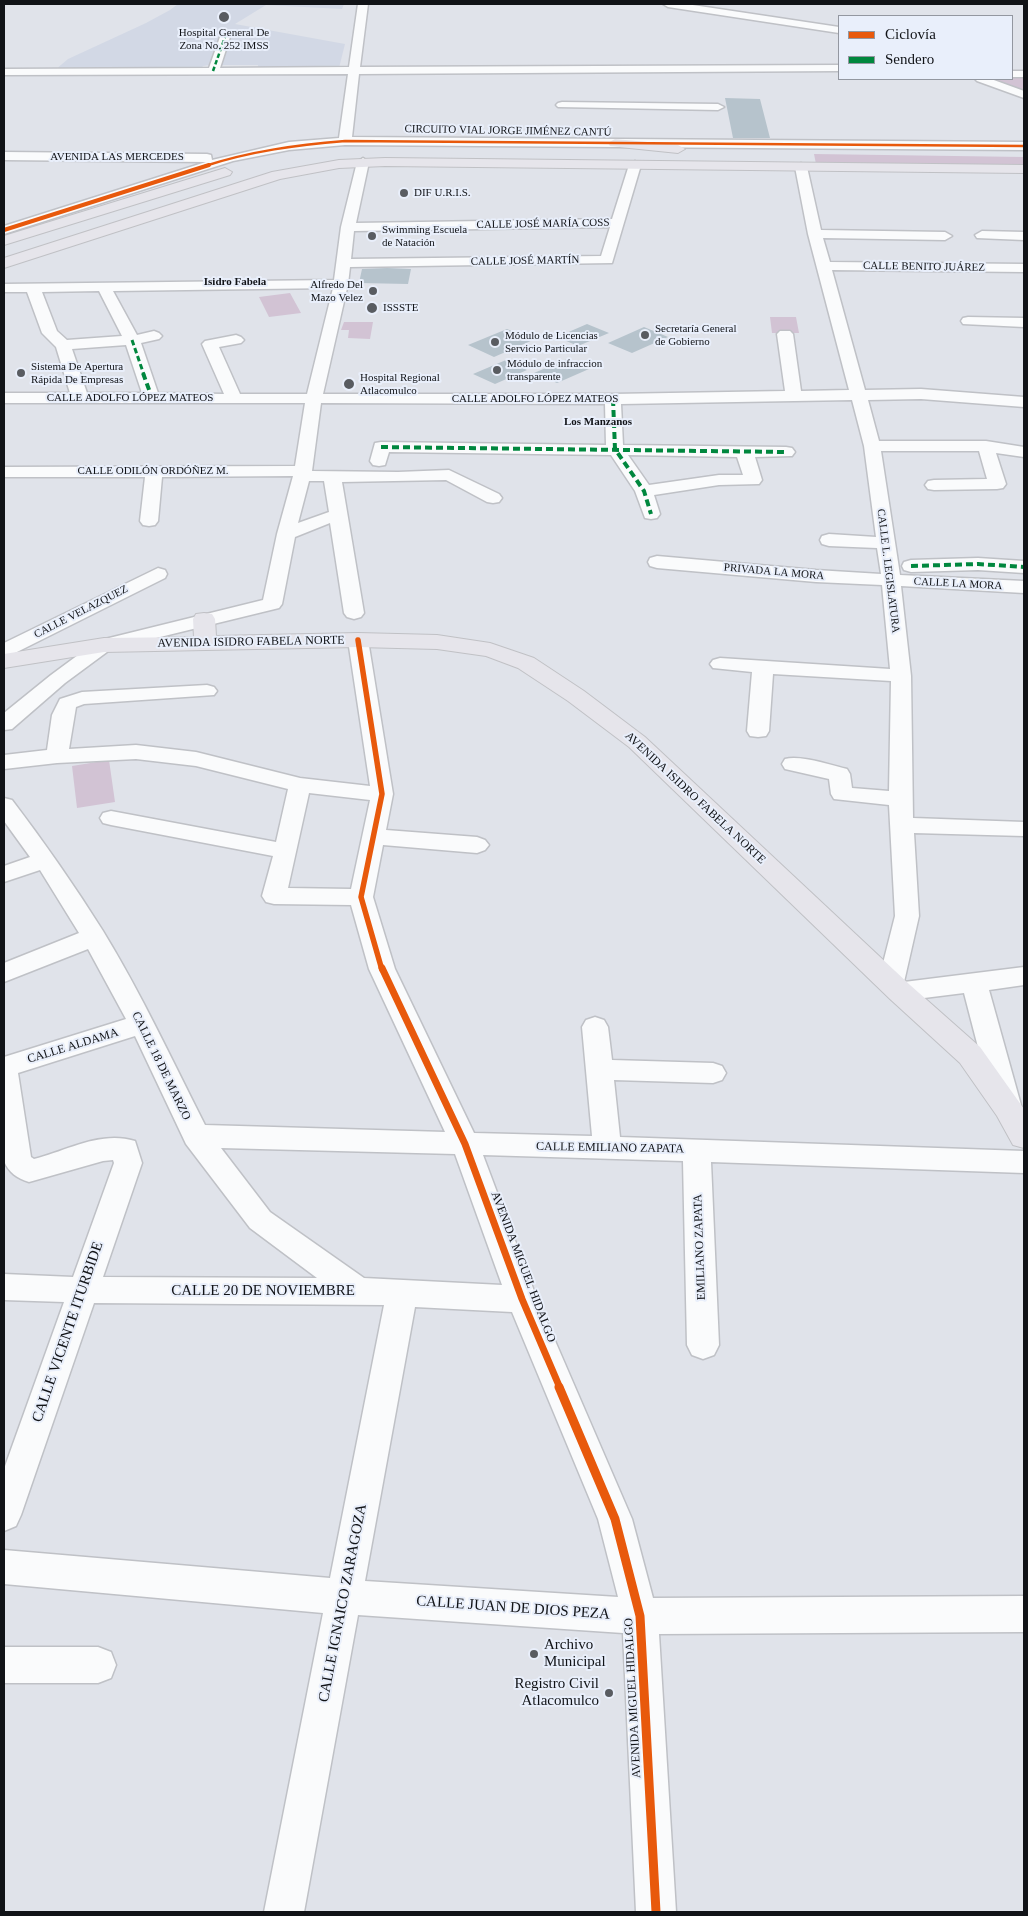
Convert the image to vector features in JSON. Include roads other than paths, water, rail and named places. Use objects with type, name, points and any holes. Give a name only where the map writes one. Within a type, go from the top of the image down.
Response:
[{"type":"main road","points":[[616,143],[692,150]]},
{"type":"main road","name":"CIRCUITO VIAL JORGE JIMÉNEZ CANTÚ","points":[[4,241],[269,158],[322,151],[380,147],[1024,154]]},
{"type":"main road","points":[[690,165],[714,163],[802,164],[808,160],[802,156],[781,152]]},
{"type":"main road","points":[[4,264],[277,176],[314,167],[363,162],[1024,169]]},
{"type":"main road","points":[[110,197],[150,194]]},
{"type":"main road","name":"AVENIDA ISIDRO FABELA NORTE","points":[[4,661],[51,652],[205,631],[358,640],[437,642],[490,650],[526,663],[576,696],[637,742],[970,1056],[1008,1108],[1024,1136]]},
{"type":"street","points":[[345,141],[363,4]]},
{"type":"street","points":[[668,4],[838,30]]},
{"type":"street","points":[[213,71],[225,37]]},
{"type":"street","points":[[4,72],[838,68]]},
{"type":"street","points":[[376,78],[712,83],[838,75]]},
{"type":"street","points":[[985,80],[1024,95]]},
{"type":"street","points":[[562,105],[719,112],[712,83]]},
{"type":"street","name":"CIRCUITO VIAL JORGE JIMÉNEZ CANTÚ","points":[[4,230],[230,158],[289,146],[345,141],[616,143],[726,139],[1024,146]]},
{"type":"street","name":"AVENIDA LAS MERCEDES","points":[[4,156],[230,158]]},
{"type":"street","points":[[205,631],[272,604],[286,534],[302,474],[314,397],[341,284],[348,227],[363,162]]},
{"type":"street","name":"CALLE JOSÉ MARTÍN","points":[[344,262],[607,260],[634,165]]},
{"type":"street","name":"CALLE L. LEGISLATURA","points":[[801,167],[815,234],[872,446],[891,580],[901,676],[900,799],[907,916],[895,987]]},
{"type":"street","name":"CALLE JOSÉ MARÍA COSS","points":[[348,227],[618,223]]},
{"type":"street","points":[[815,234],[944,236]]},
{"type":"street","points":[[982,235],[1024,236]]},
{"type":"street","name":"CALLE BENITO JUÁREZ","points":[[824,266],[1024,268]]},
{"type":"street","points":[[4,288],[341,284]]},
{"type":"street","points":[[104,287],[132,340],[152,398]]},
{"type":"street","points":[[33,288],[50,333],[63,345],[80,398]]},
{"type":"street","points":[[968,321],[1024,323]]},
{"type":"street","points":[[785,334],[794,397]]},
{"type":"street","points":[[63,345],[132,340],[154,336]]},
{"type":"street","points":[[234,398],[210,344],[236,340]]},
{"type":"street","name":"CALLE ADOLFO LÓPEZ MATEOS","points":[[4,398],[314,397],[613,399],[921,394],[1024,402]]},
{"type":"street","points":[[613,399],[615,449],[644,491],[651,514]]},
{"type":"street","points":[[938,444],[950,468]]},
{"type":"street","points":[[872,446],[938,444],[986,446],[1022,455]]},
{"type":"street","points":[[934,485],[997,484],[986,446]]},
{"type":"street","points":[[379,461],[381,447],[786,452]]},
{"type":"street","points":[[644,491],[719,480],[753,480],[744,450]]},
{"type":"street","points":[[149,521],[154,471]]},
{"type":"street","name":"CALLE ODILÓN ORDÓÑEZ M.","points":[[4,472],[154,471],[302,474],[332,477],[448,475],[493,498]]},
{"type":"street","points":[[332,477],[354,613]]},
{"type":"street","points":[[286,534],[338,514]]},
{"type":"street","points":[[830,540],[885,543]]},
{"type":"street","name":"PRIVADA LA MORA","points":[[657,562],[816,576],[891,580]]},
{"type":"street","points":[[911,566],[978,564],[1024,567]]},
{"type":"street","name":"CALLE VELAZQUEZ","points":[[4,651],[158,574]]},
{"type":"street","name":"CALLE LA MORA","points":[[891,580],[1024,587]]},
{"type":"street","name":"AVENIDA MIGUEL HIDALGO","points":[[358,640],[382,794],[361,897],[382,969],[465,1144],[522,1299],[615,1519],[640,1616],[656,1912]]},
{"type":"street","points":[[4,724],[58,679],[104,646]]},
{"type":"street","points":[[720,664],[901,676]]},
{"type":"street","points":[[758,731],[763,667]]},
{"type":"street","points":[[57,756],[63,715],[67,703],[82,698],[207,691]]},
{"type":"street","points":[[4,762],[57,756],[136,752],[196,759],[300,785],[382,794]]},
{"type":"street","points":[[793,764],[839,774],[842,794],[900,799]]},
{"type":"street","points":[[300,785],[274,896],[361,897]]},
{"type":"street","name":"CALLE 18 DE MARZO","points":[[4,805],[45,860],[94,937],[142,1024],[196,1136],[260,1220],[358,1291]]},
{"type":"street","points":[[111,818],[286,851]]},
{"type":"street","points":[[901,825],[1024,830]]},
{"type":"street","points":[[373,837],[477,845]]},
{"type":"street","points":[[4,874],[45,860]]},
{"type":"street","points":[[4,972],[94,937]]},
{"type":"street","points":[[895,987],[974,982],[1024,976]]},
{"type":"street","points":[[974,982],[1008,1108]]},
{"type":"street","name":"CALLE ALDAMA","points":[[4,1067],[142,1024]]},
{"type":"street","points":[[595,1027],[607,1148]]},
{"type":"street","points":[[600,1070],[713,1073]]},
{"type":"street","name":"CALLE VICENTE ITURBIDE","points":[[4,1072],[18,1162],[29,1171],[113,1147],[125,1149],[128,1163],[4,1515]]},
{"type":"street","name":"CALLE EMILIANO ZAPATA","points":[[196,1136],[697,1150],[1024,1162]]},
{"type":"street","name":"EMILIANO ZAPATA","points":[[697,1150],[703,1345]]},
{"type":"street","name":"CALLE 20 DE NOVIEMBRE","points":[[4,1287],[82,1290],[358,1291],[522,1299]]},
{"type":"street","name":"CALLE IGNAICO ZARAGOZA","points":[[284,1912],[402,1294]]},
{"type":"street","name":"CALLE JUAN DE DIOS PEZA","points":[[4,1567],[344,1597],[640,1616],[1024,1614]]},
{"type":"street","points":[[4,1665],[98,1665]]},
{"type":"place","name":"Hospital General De Zona No. 252 IMSS","points":[[224,17]]},
{"type":"place","name":"DIF U.R.I.S.","points":[[404,193]]},
{"type":"place","name":"Swimming Escuela de Natación","points":[[372,236]]},
{"type":"place","name":"Alfredo Del Mazo Velez","points":[[373,291]]},
{"type":"place","name":"ISSSTE","points":[[372,308]]},
{"type":"place","name":"Secretaría General de Gobierno","points":[[645,335]]},
{"type":"place","name":"Módulo de Licencias Servicio Particular","points":[[495,342]]},
{"type":"place","name":"Módulo de infraccion transparente","points":[[497,370]]},
{"type":"place","name":"Sistema De Apertura Rápida De Empresas","points":[[21,373]]},
{"type":"place","name":"Hospital Regional Atlacomulco","points":[[349,384]]},
{"type":"place","name":"Archivo Municipal","points":[[534,1654]]},
{"type":"place","name":"Registro Civil Atlacomulco","points":[[609,1693]]},
{"type":"district","name":"Isidro Fabela","points":[[235,282]]},
{"type":"district","name":"Los Manzanos","points":[[598,422]]}]
